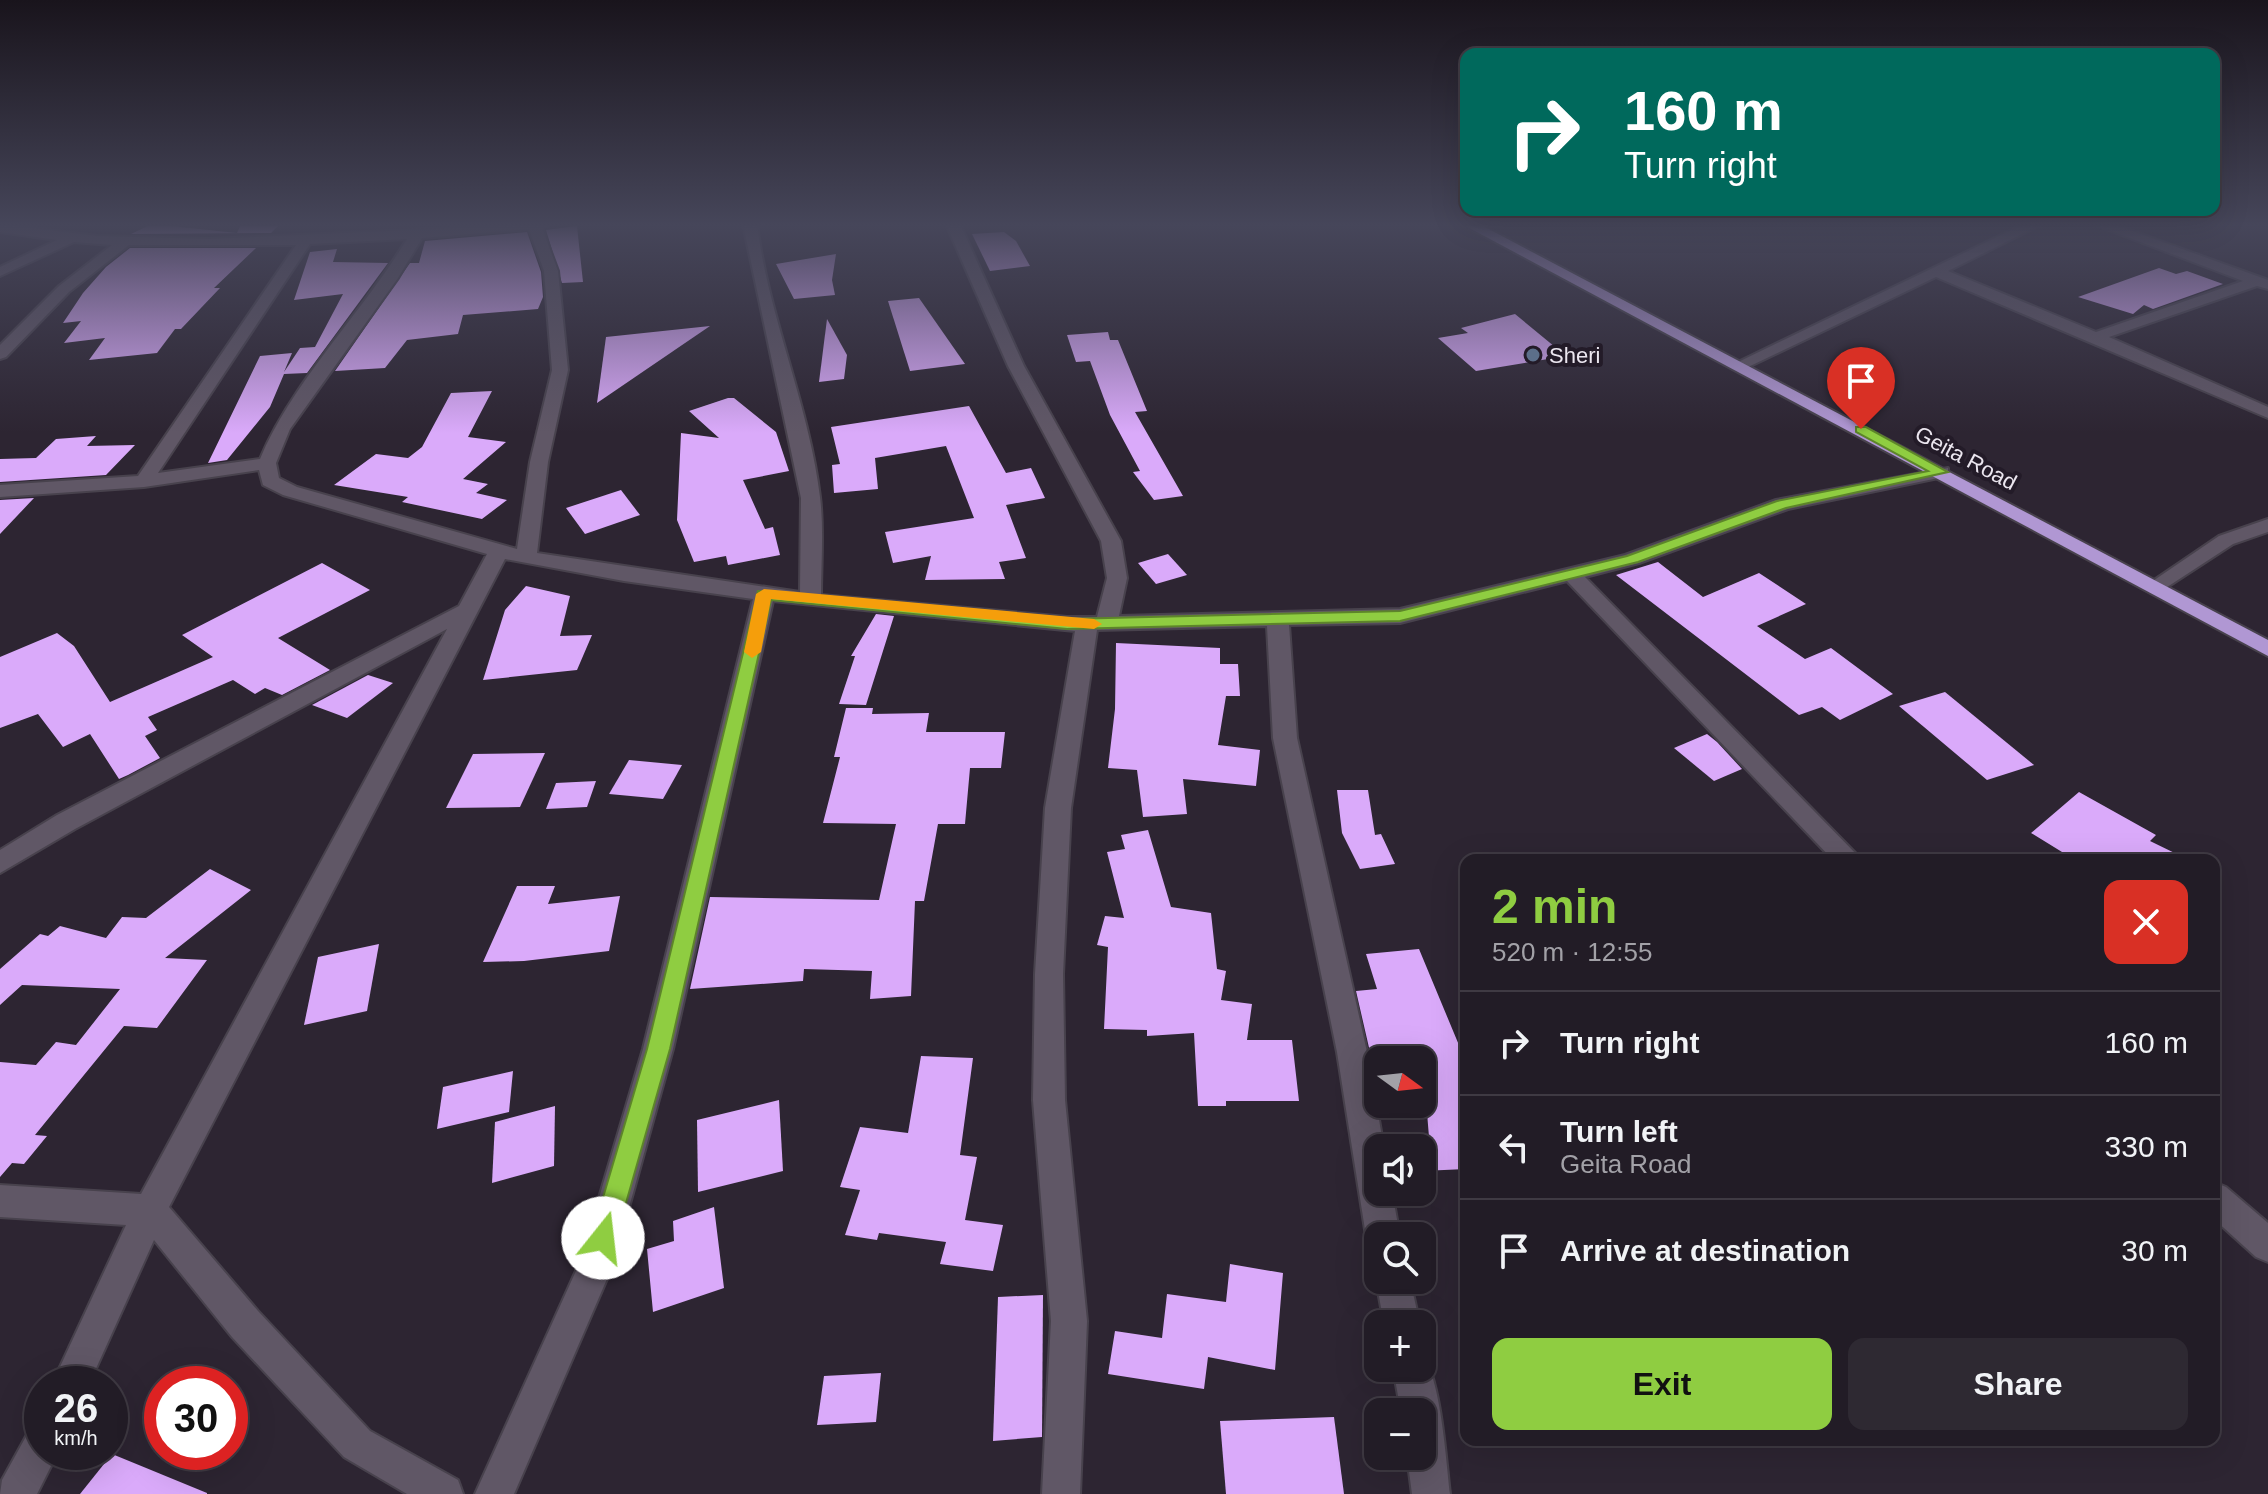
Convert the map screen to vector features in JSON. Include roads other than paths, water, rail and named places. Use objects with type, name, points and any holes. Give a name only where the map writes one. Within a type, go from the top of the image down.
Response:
[{"type":"highway","name":"Geita Road","points":[[1603,294],[2268,649]]},
{"type":"street","points":[[0,354],[59,294]]},
{"type":"street","points":[[144,481],[270,294]]},
{"type":"street","points":[[380,294],[281,429],[267,463],[270,481],[290,491],[513,554],[810,600],[1097,624],[1400,616],[1632,559],[1783,504],[1941,472]]},
{"type":"street","points":[[78,1366],[151,1211],[464,611],[513,554],[539,462],[560,370],[553,294]]},
{"type":"street","points":[[765,294],[788,382],[811,498],[810,600]]},
{"type":"street","points":[[984,294],[1016,366],[1111,541],[1117,578],[1097,624],[1058,808],[1049,974],[1049,1100],[1069,1321],[1061,1494]]},
{"type":"street","points":[[1740,365],[1890,294]]},
{"type":"street","points":[[1991,294],[2098,336],[2189,380],[2268,413]]},
{"type":"street","points":[[2098,336],[2229,294]]},
{"type":"street","points":[[0,491],[144,481],[267,463]]},
{"type":"street","points":[[2154,587],[2226,540],[2268,525]]},
{"type":"street","points":[[1570,573],[1843,854]]},
{"type":"street","points":[[494,1494],[596,1265],[658,1049],[747,679],[764,594]]},
{"type":"street","points":[[3,854],[464,611]]},
{"type":"street","points":[[1278,621],[1285,738],[1352,1052],[1381,1222]]},
{"type":"street","points":[[0,1201],[151,1211],[245,1324],[357,1444],[444,1494]]},
{"type":"street","points":[[2220,1203],[2268,1245]]},
{"type":"street","points":[[16,1494],[28,1470]]},
{"type":"street","points":[[1428,1470],[1431,1494]]},
{"type":"place","name":"Sheri","points":[[1533,355]]}]
